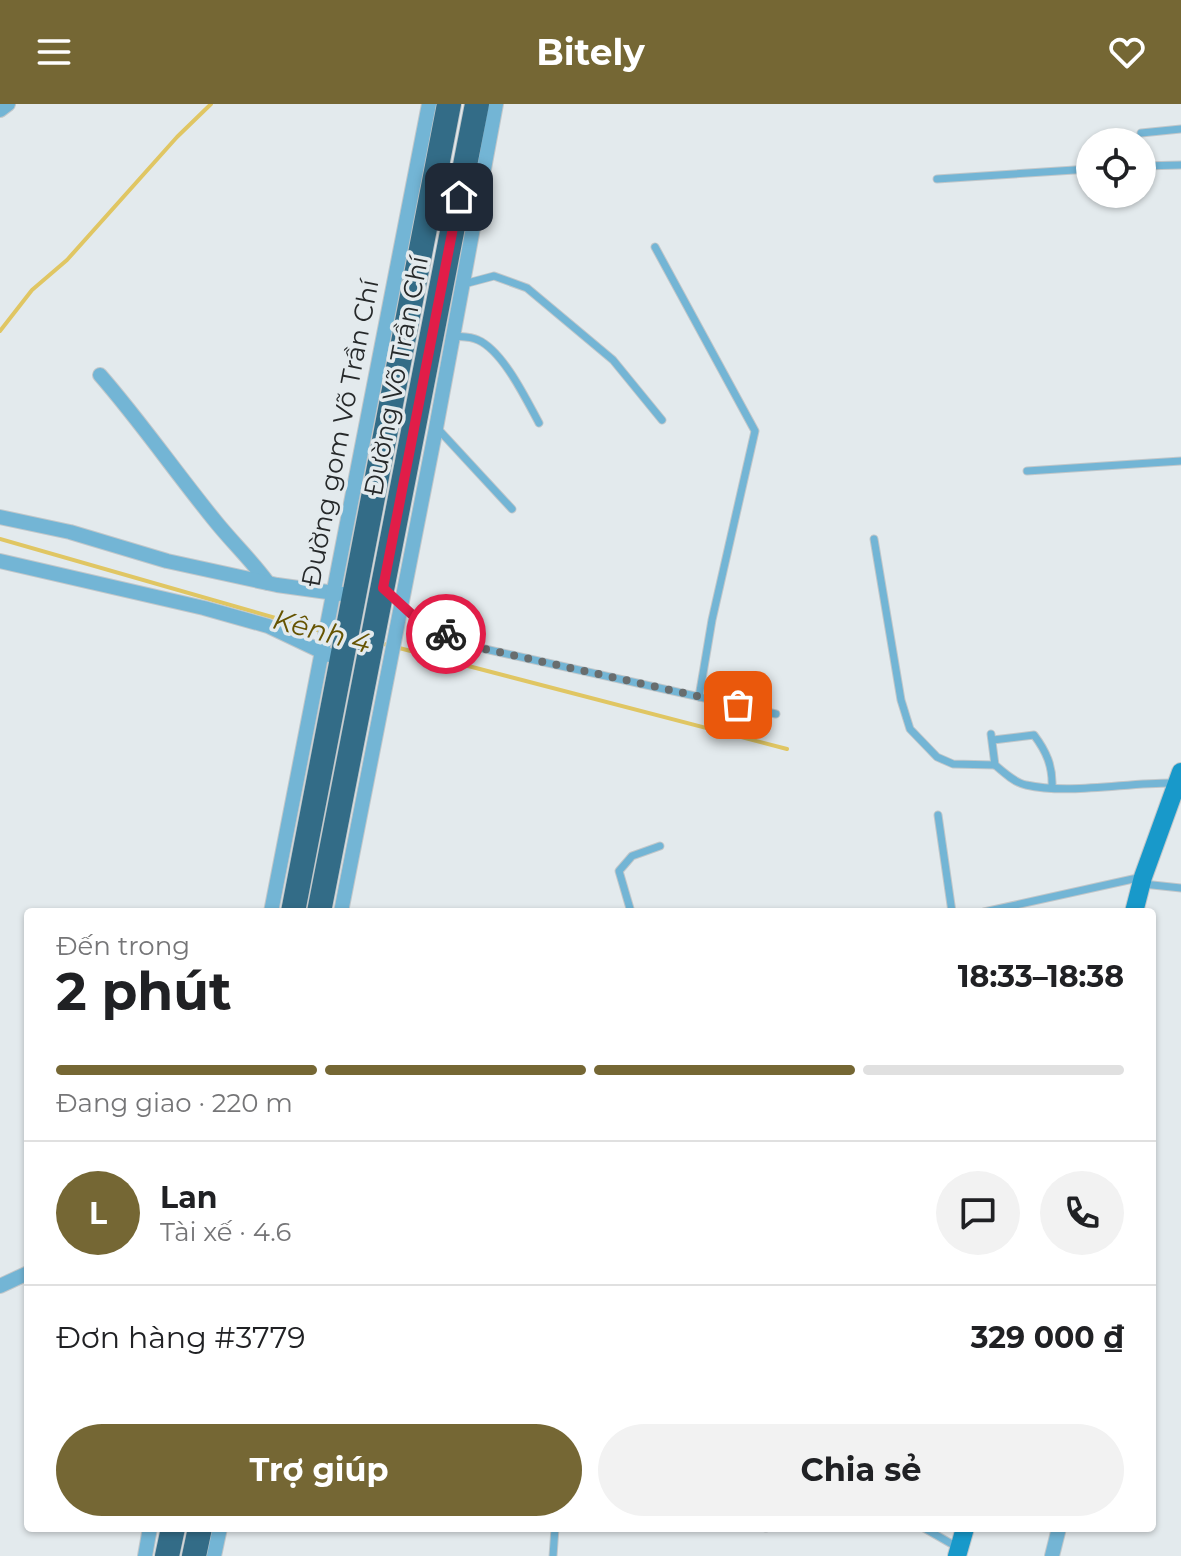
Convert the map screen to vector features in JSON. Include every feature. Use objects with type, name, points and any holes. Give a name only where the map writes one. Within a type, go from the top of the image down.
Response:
[{"type":"highway","name":"Đường Võ Trần Chí","points":[[335,652],[449,104]]},
{"type":"highway","name":"Đường Võ Trần Chí","points":[[320,908],[367,677],[387,601],[477,104]]},
{"type":"highway","points":[[294,908],[335,652]]},
{"type":"highway","points":[[167,1556],[172,1532]]},
{"type":"highway","points":[[194,1556],[199,1532]]},
{"type":"main road","points":[[1135,908],[1179,778]]},
{"type":"main road","points":[[958,1552],[964,1532]]},
{"type":"street","points":[[0,110],[8,104]]},
{"type":"street","name":"Đường gom Võ Trần Chí","points":[[346,598],[429,104]]},
{"type":"street","points":[[342,908],[387,601],[436,428],[496,104]]},
{"type":"street","points":[[100,375],[135,414],[216,522],[268,583]]},
{"type":"street","points":[[0,517],[70,532],[152,557],[346,598]]},
{"type":"street","points":[[0,561],[216,611],[268,626],[335,652],[272,908]]},
{"type":"street","points":[[0,1286],[24,1275]]},
{"type":"street","points":[[145,1556],[149,1532]]},
{"type":"street","points":[[214,1556],[219,1532]]},
{"type":"street","points":[[1052,1556],[1058,1532]]},
{"type":"lane","points":[[1156,132],[1181,129]]},
{"type":"lane","points":[[1156,166],[1181,165]]},
{"type":"lane","points":[[937,179],[1076,170]]},
{"type":"lane","points":[[655,247],[755,431],[712,620],[699,697]]},
{"type":"lane","points":[[462,285],[494,276],[527,288],[613,360],[662,420]]},
{"type":"lane","points":[[452,336],[476,338],[487,345],[517,385],[539,423]]},
{"type":"lane","points":[[436,428],[512,509]]},
{"type":"lane","points":[[1027,471],[1181,461]]},
{"type":"lane","points":[[874,539],[901,700],[910,729],[937,757],[953,764],[995,765],[1023,785],[1052,787],[1179,778]]},
{"type":"lane","points":[[387,601],[467,645],[776,714]]},
{"type":"lane","points":[[995,765],[992,737],[1034,735],[1053,769],[1052,787]]},
{"type":"lane","points":[[938,815],[951,908]]},
{"type":"lane","points":[[630,908],[619,871],[632,856],[660,846]]},
{"type":"lane","points":[[1004,908],[1142,880],[1181,888]]},
{"type":"lane","points":[[553,1556],[555,1532]]},
{"type":"lane","points":[[930,1532],[958,1552]]},
{"type":"waterway","points":[[0,331],[32,290],[67,260],[177,137],[211,104]]},
{"type":"waterway","name":"Kênh 4","points":[[0,539],[321,631]]},
{"type":"waterway","name":"Kênh 4","points":[[380,643],[787,749]]},
{"type":"way so far","points":[[446,634],[467,645],[738,705]]},
{"type":"route","points":[[446,634],[419,621],[383,588],[459,197]]}]
